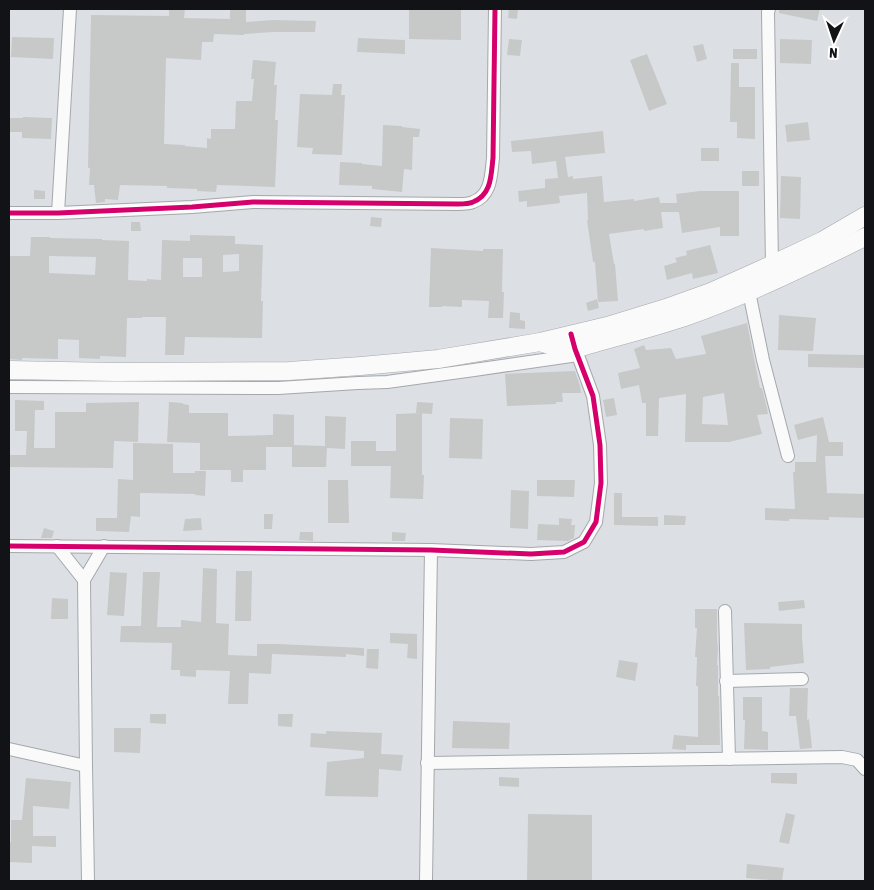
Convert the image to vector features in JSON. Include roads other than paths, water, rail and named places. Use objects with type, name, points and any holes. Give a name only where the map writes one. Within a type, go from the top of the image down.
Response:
[{"type":"main road","points":[[575,346],[606,326],[711,292],[822,240],[865,216]]},
{"type":"main road","points":[[9,370],[116,372],[289,371],[438,359],[540,342],[575,346],[683,317],[749,292],[811,264],[865,236]]},
{"type":"street","points":[[58,213],[70,9]]},
{"type":"street","points":[[9,213],[58,213],[192,207],[253,202],[458,204],[473,202],[485,195],[490,180],[493,158],[495,9]]},
{"type":"street","points":[[769,9],[772,264]]},
{"type":"street","points":[[749,292],[763,360],[788,456]]},
{"type":"street","points":[[9,387],[278,388],[387,382],[474,370],[575,346],[593,396],[600,445],[601,483],[596,522],[584,542],[564,552],[531,554],[431,550],[9,546]]},
{"type":"street","points":[[57,546],[84,580]]},
{"type":"street","points":[[88,881],[84,580],[104,546]]},
{"type":"street","points":[[426,881],[431,550]]},
{"type":"street","points":[[724,611],[729,759]]},
{"type":"street","points":[[726,681],[802,679]]},
{"type":"street","points":[[9,750],[86,766]]},
{"type":"street","points":[[427,763],[842,757],[857,760],[865,769]]}]
